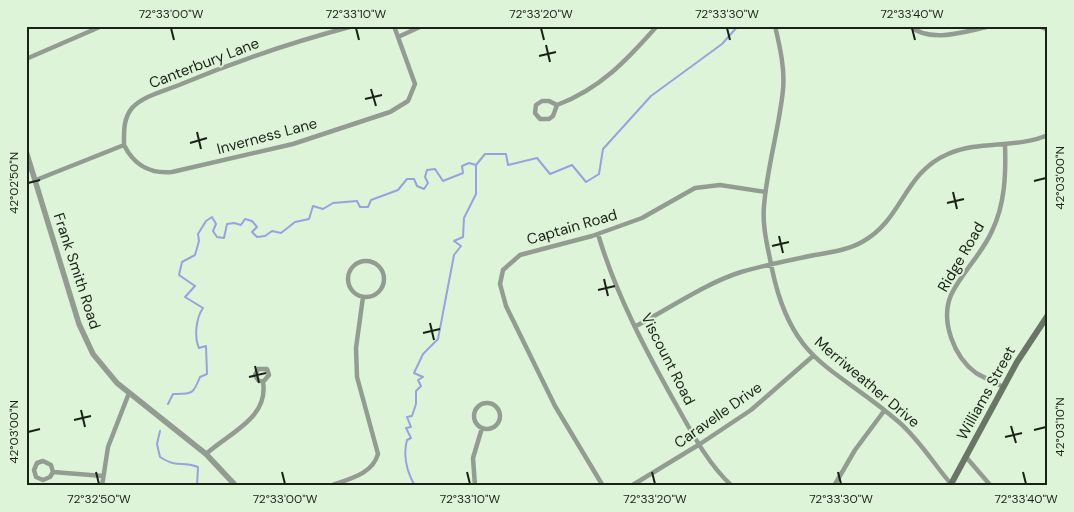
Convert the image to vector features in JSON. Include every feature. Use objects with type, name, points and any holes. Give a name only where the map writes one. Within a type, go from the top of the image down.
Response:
[{"type":"main road","name":"Williams Street","points":[[951,485],[1027,344],[1048,315]]},
{"type":"street","points":[[26,58],[102,26]]},
{"type":"street","name":"Canterbury Lane","points":[[124,145],[126,118],[131,109],[143,100],[228,65],[291,43],[353,26]]},
{"type":"street","name":"Inverness Lane","points":[[124,145],[131,158],[142,168],[159,172],[172,172],[293,144],[390,112],[408,101],[415,84],[394,26]]},
{"type":"street","points":[[398,37],[422,26]]},
{"type":"street","points":[[557,105],[549,100],[540,102],[535,107],[536,114],[540,119],[547,120],[553,116],[557,105],[589,91],[610,76],[657,26]]},
{"type":"street","name":"Merriweather Drive","points":[[775,26],[781,58],[783,89],[765,192],[763,220],[771,265],[779,298],[787,319],[801,343],[813,356],[884,411],[914,437],[951,485]]},
{"type":"street","points":[[910,26],[921,34],[932,35],[991,26]]},
{"type":"street","points":[[1039,26],[1048,30]]},
{"type":"street","points":[[636,326],[724,278],[771,265],[839,251],[860,243],[876,232],[890,217],[910,184],[929,164],[946,154],[966,148],[1027,142],[1048,135]]},
{"type":"street","points":[[36,180],[124,145]]},
{"type":"street","name":"Ridge Road","points":[[1003,387],[976,372],[967,364],[955,346],[947,321],[951,296],[995,225],[1003,193],[1005,145]]},
{"type":"street","name":"Frank Smith Road","points":[[26,152],[82,333],[102,365],[129,393],[206,454],[236,486]]},
{"type":"street","name":"Captain Road","points":[[602,486],[555,406],[506,306],[500,284],[503,270],[520,256],[598,234],[647,216],[682,193],[705,185],[730,186],[765,192]]},
{"type":"street","name":"Viscount Road","points":[[598,234],[613,276],[660,376],[700,444],[719,472],[732,486]]},
{"type":"street","points":[[370,262],[381,270],[383,283],[376,294],[363,297],[351,289],[348,276],[356,264],[370,262]]},
{"type":"street","points":[[330,486],[368,470],[378,454],[357,376],[357,340],[363,297]]},
{"type":"street","name":"Caravelle Drive","points":[[631,486],[700,444],[756,406],[813,356]]},
{"type":"street","points":[[206,454],[255,414],[263,399],[263,382]]},
{"type":"street","points":[[102,486],[108,447],[129,393]]},
{"type":"street","points":[[483,404],[493,405],[499,412],[498,422],[491,428],[482,428],[474,420],[475,410],[483,404]]},
{"type":"street","points":[[834,486],[855,450],[884,411]]},
{"type":"street","points":[[475,486],[473,458],[482,428]]},
{"type":"street","points":[[966,457],[991,486]]},
{"type":"street","points":[[46,461],[51,465],[53,472],[48,478],[41,480],[35,475],[34,470],[37,463],[46,461]]},
{"type":"street","points":[[53,472],[103,476]]},
{"type":"waterway","points":[[168,404],[173,394],[191,392],[196,387],[200,377],[207,374],[206,346],[199,348],[196,333],[197,322],[203,308],[185,297],[195,286],[179,275],[182,262],[195,255],[199,241],[198,234],[206,221],[212,217],[216,224],[213,231],[217,237],[224,238],[227,224],[241,225],[245,219],[252,221],[257,227],[252,232],[257,237],[265,236],[272,231],[281,233],[295,222],[309,219],[313,206],[323,209],[333,203],[357,201],[360,207],[368,207],[371,200],[398,190],[407,179],[414,179],[417,186],[424,189],[428,183],[425,177],[427,170],[435,169],[443,181],[463,173],[462,166],[469,163],[476,165],[485,154],[506,154],[508,165],[537,158],[550,174],[572,165],[586,182],[599,174],[603,149],[651,96],[722,44],[738,26]]},
{"type":"waterway","points":[[415,486],[408,469],[405,452],[407,440],[411,438],[406,428],[411,427],[407,417],[412,416],[416,404],[416,391],[421,386],[418,380],[423,377],[414,373],[423,354],[438,339],[454,255],[461,246],[454,241],[463,237],[464,218],[476,194],[476,165]]},
{"type":"waterway","points":[[160,431],[157,444],[160,457],[172,463],[198,467],[197,486]]}]
